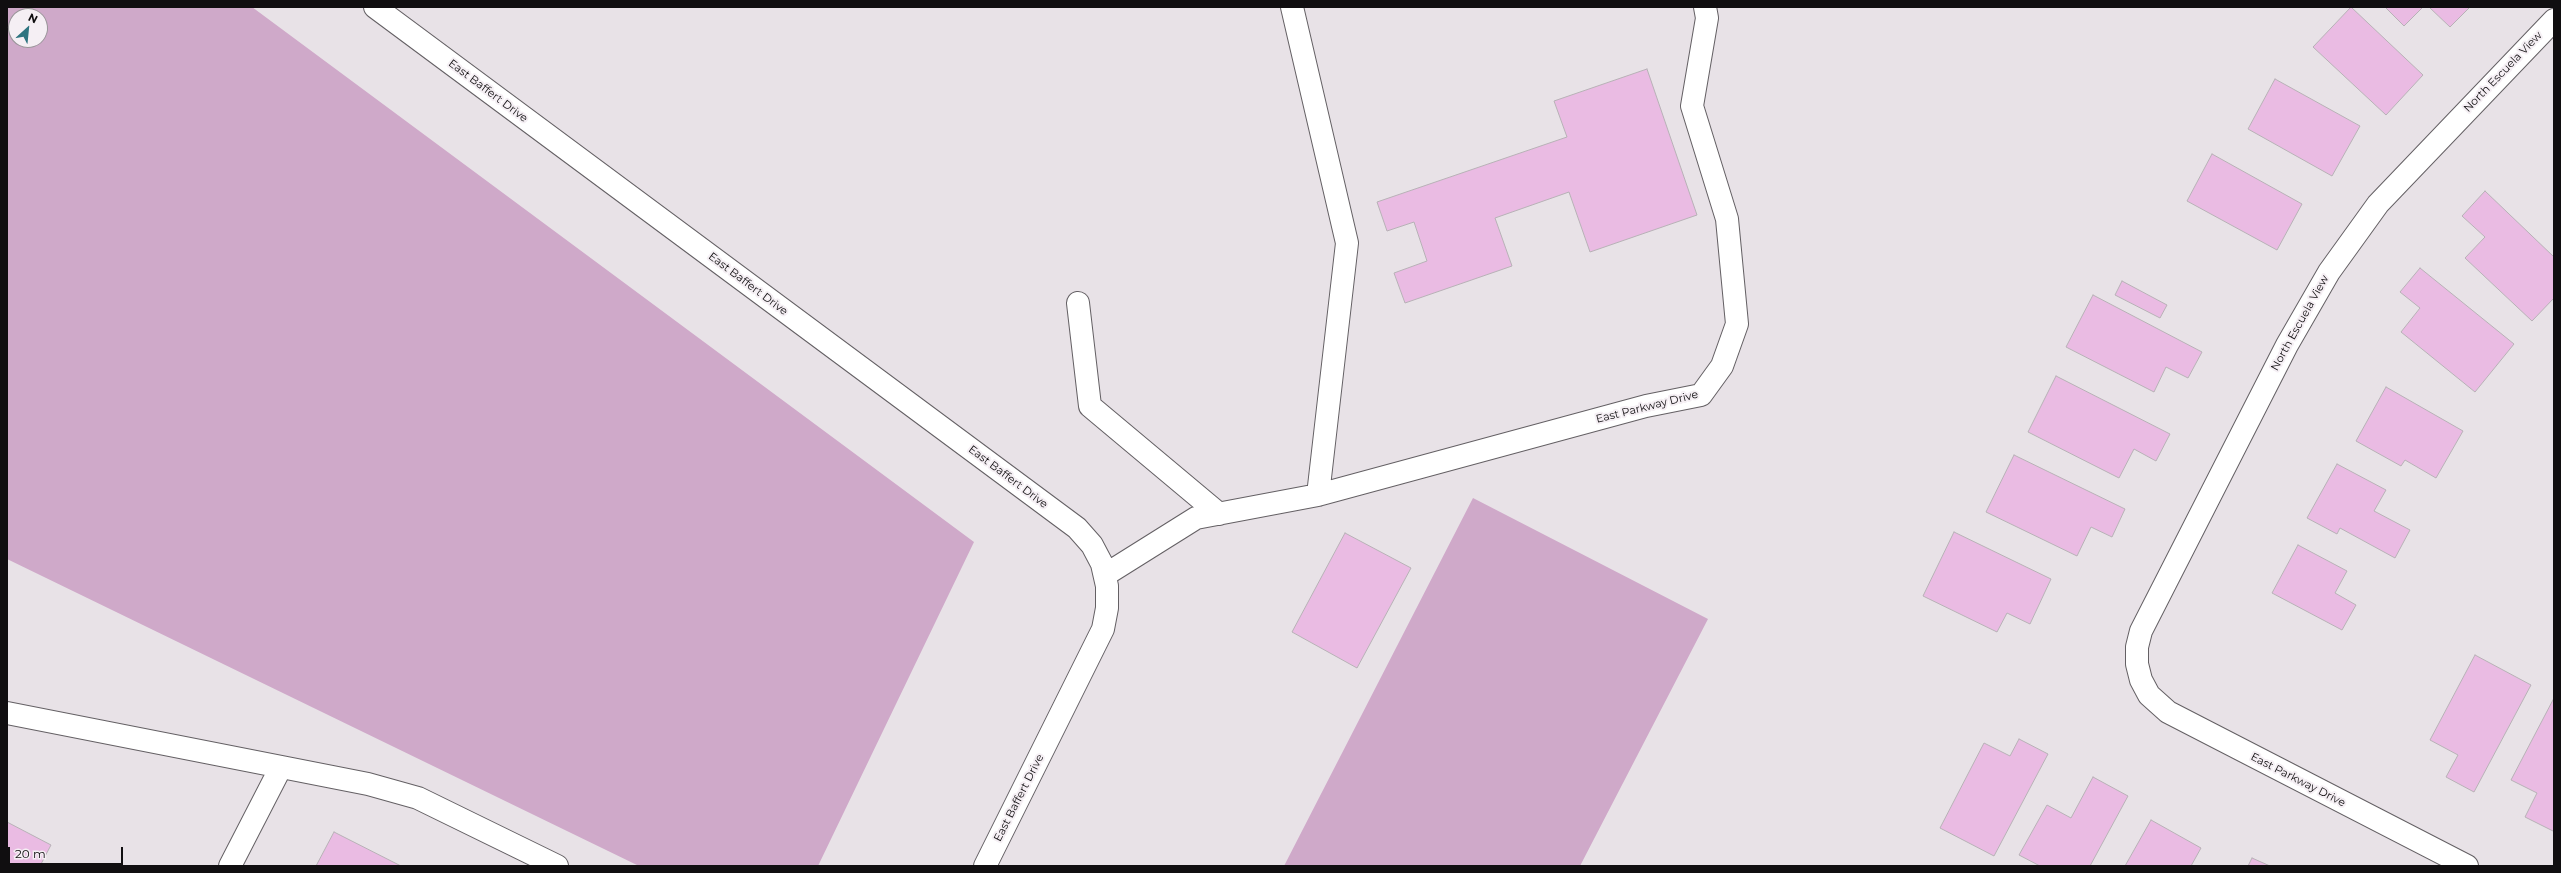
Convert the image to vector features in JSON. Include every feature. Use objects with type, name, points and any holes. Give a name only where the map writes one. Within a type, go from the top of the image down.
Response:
[{"type":"street","name":"East Baffert Drive","points":[[375,7],[1077,528],[1095,549],[1105,575],[1108,597],[1103,629],[985,866]]},
{"type":"street","points":[[1105,575],[1196,518],[1318,495],[1347,243],[1292,7]]},
{"type":"street","name":"East Parkway Drive","points":[[1318,495],[1646,406],[1701,395],[1722,366],[1737,324],[1727,220],[1692,106],[1707,18],[1705,7]]},
{"type":"street","name":"North Escuela View","points":[[2141,680],[2137,656],[2141,631],[2287,344],[2329,272],[2378,204],[2554,20]]},
{"type":"street","points":[[1078,303],[1090,406],[1219,514]]},
{"type":"street","name":"East Parkway Drive","points":[[2141,680],[2149,695],[2168,712],[2467,866]]},
{"type":"street","points":[[7,713],[368,784],[418,798],[543,863]]},
{"type":"street","points":[[230,866],[281,766]]},
{"type":"shaded area","points":[[7,7],[252,7],[974,542],[818,866],[639,866],[7,559]]},
{"type":"shaded area","points":[[1473,498],[1708,619],[1580,866],[1284,866]]},
{"type":"building","points":[[2351,7],[2423,75],[2386,115],[2313,47]]},
{"type":"building","points":[[2385,7],[2423,7],[2404,26]]},
{"type":"building","points":[[2429,7],[2470,7],[2450,27]]},
{"type":"building","points":[[1647,69],[1697,215],[1590,252],[1569,192],[1495,218],[1512,266],[1405,303],[1394,273],[1427,261],[1414,222],[1387,231],[1377,202],[1567,137],[1554,101]]},
{"type":"building","points":[[2275,79],[2360,126],[2332,176],[2248,129]]},
{"type":"building","points":[[2212,154],[2302,204],[2277,250],[2187,201]]},
{"type":"building","points":[[2485,191],[2554,257],[2554,298],[2532,321],[2465,258],[2485,237],[2462,216]]},
{"type":"building","points":[[2420,268],[2514,344],[2475,392],[2401,332],[2420,308],[2400,292]]},
{"type":"building","points":[[2122,281],[2167,305],[2160,318],[2115,295]]},
{"type":"building","points":[[2093,295],[2202,352],[2188,378],[2166,367],[2154,392],[2066,347]]},
{"type":"building","points":[[2056,376],[2170,434],[2156,461],[2134,449],[2119,478],[2028,432]]},
{"type":"building","points":[[2386,387],[2463,431],[2436,478],[2405,460],[2401,466],[2356,441]]},
{"type":"building","points":[[2014,455],[2125,509],[2112,537],[2091,527],[2077,556],[1986,512]]},
{"type":"building","points":[[2337,464],[2386,490],[2374,511],[2410,530],[2395,558],[2340,528],[2337,534],[2307,518]]},
{"type":"building","points":[[1954,532],[2051,579],[2030,624],[2007,613],[1997,632],[1923,596]]},
{"type":"building","points":[[1345,533],[1411,568],[1357,668],[1292,632]]},
{"type":"building","points":[[2298,545],[2347,571],[2335,593],[2356,605],[2342,630],[2272,593]]},
{"type":"building","points":[[2475,655],[2531,685],[2474,792],[2446,777],[2458,755],[2430,740]]},
{"type":"building","points":[[2554,698],[2553,831],[2525,817],[2537,793],[2511,780]]},
{"type":"building","points":[[2019,739],[2048,754],[1994,856],[1940,828],[1984,743],[2010,756]]},
{"type":"building","points":[[2093,777],[2128,796],[2090,866],[2040,866],[2019,855],[2047,805],[2071,818]]},
{"type":"building","points":[[2151,820],[2201,848],[2191,866],[2125,866]]},
{"type":"building","points":[[7,822],[51,845],[40,866],[7,866]]},
{"type":"building","points":[[334,832],[401,866],[316,866]]},
{"type":"building","points":[[2252,858],[2270,866],[2248,866]]}]
